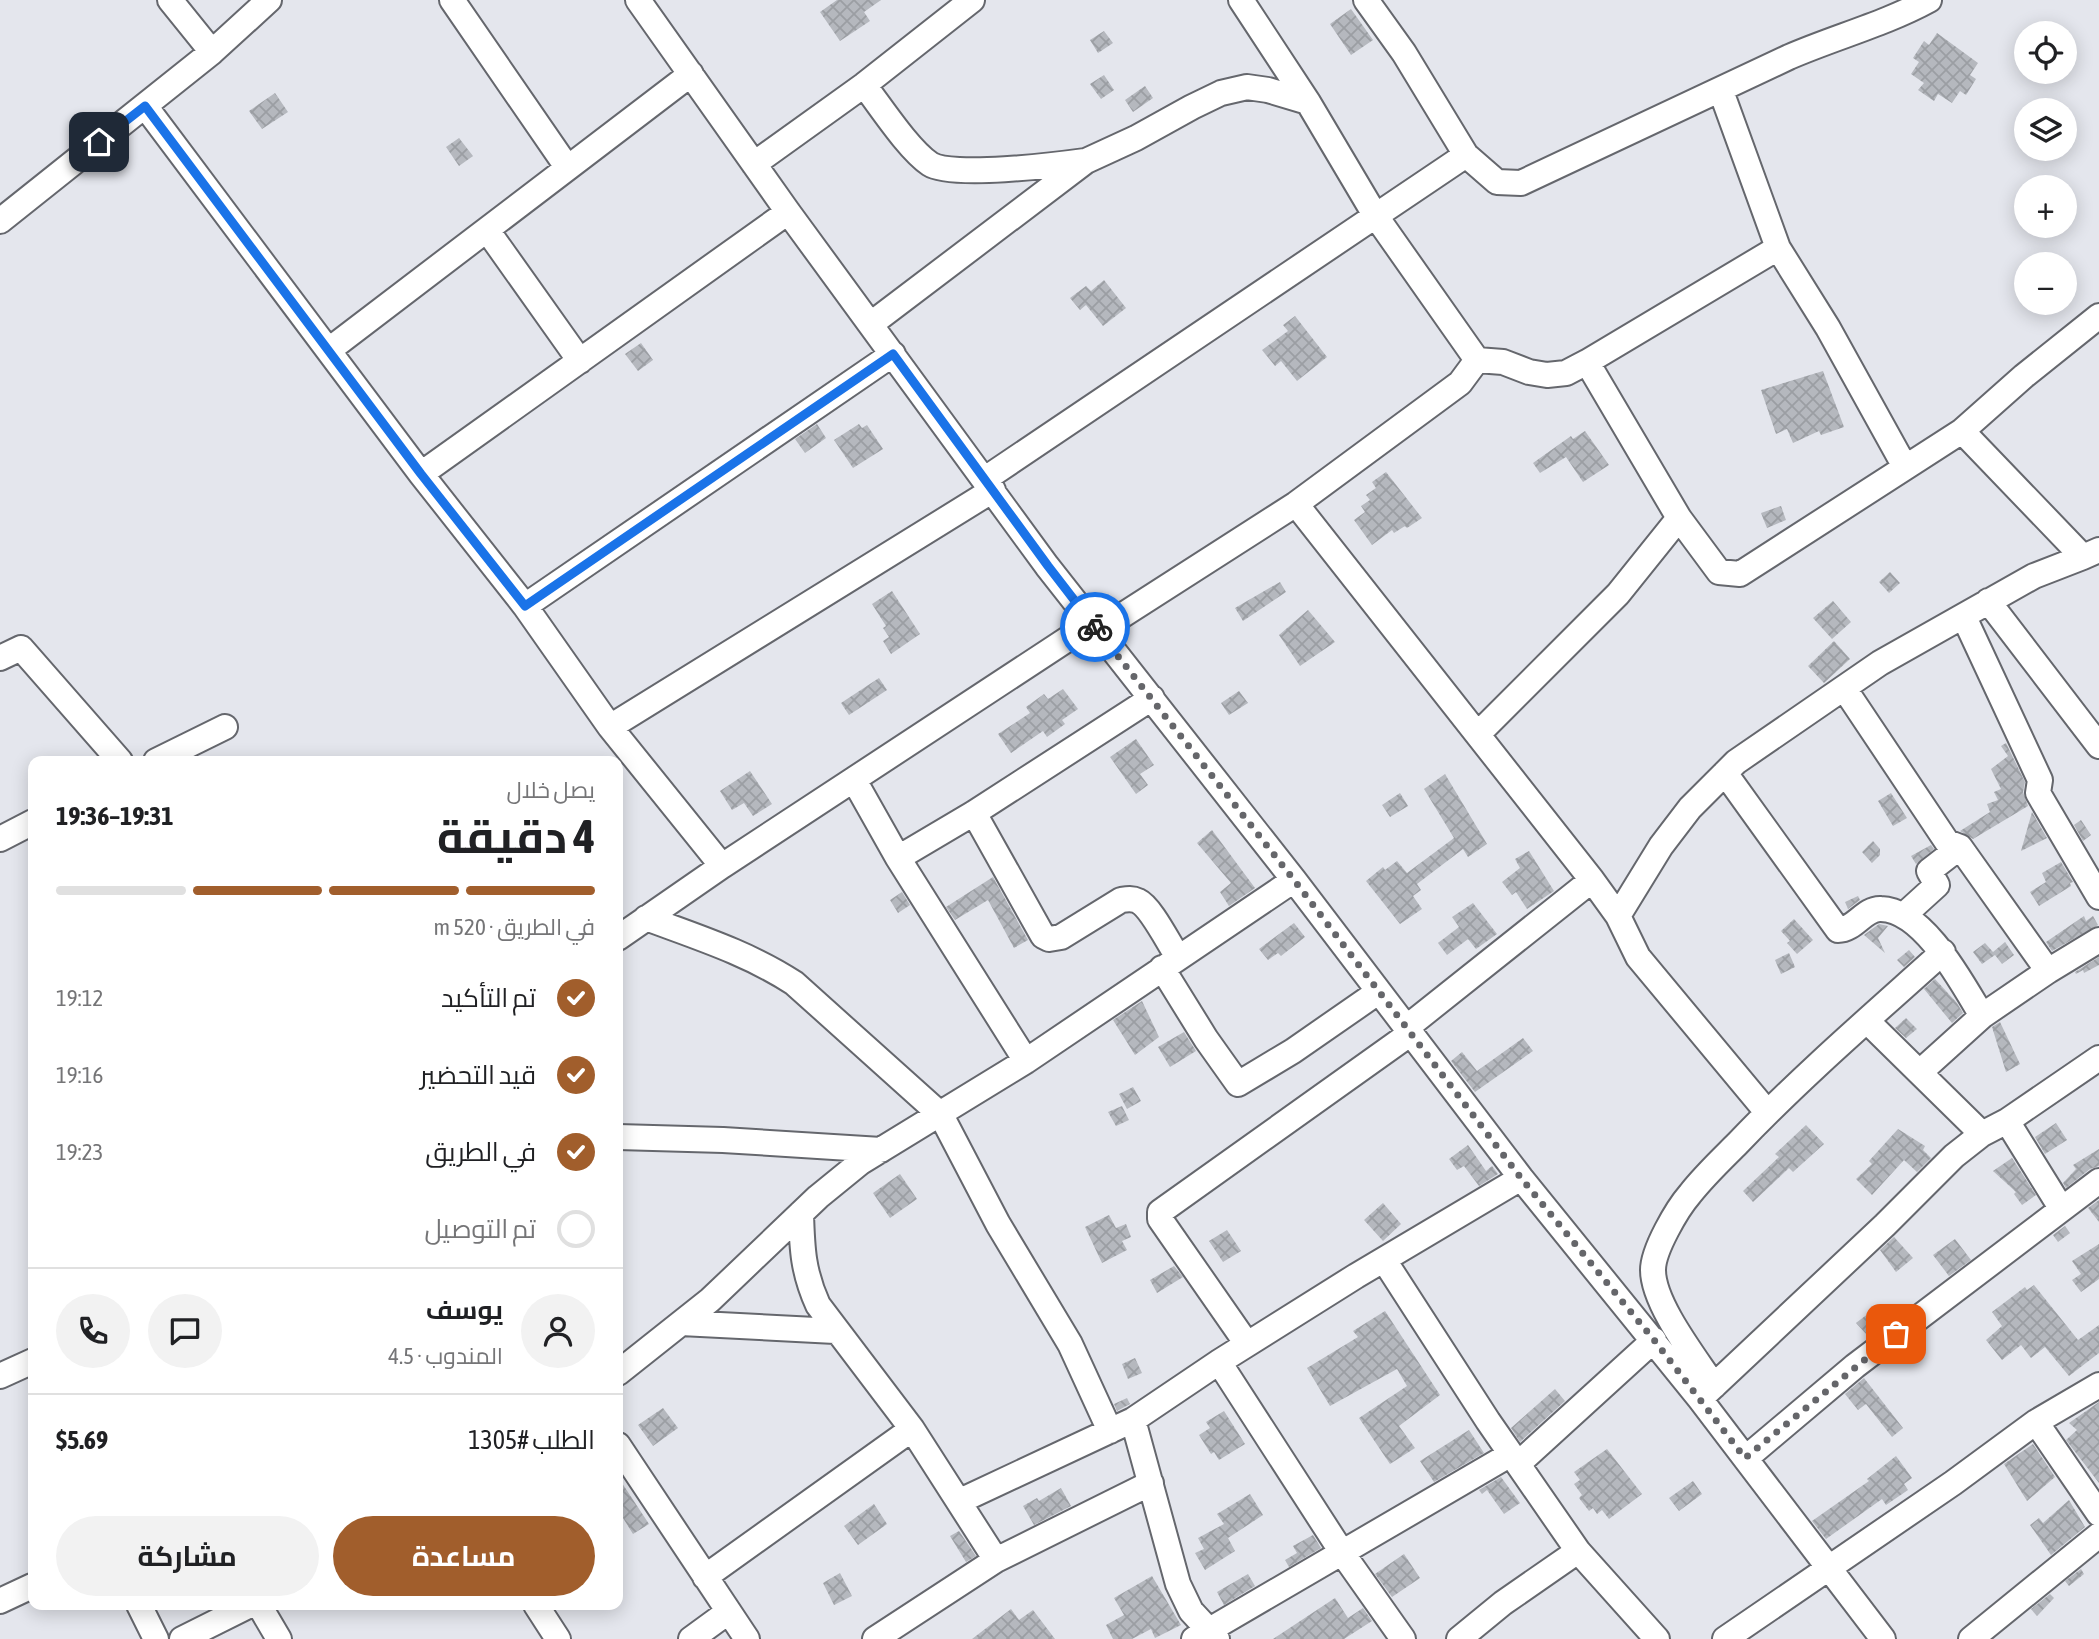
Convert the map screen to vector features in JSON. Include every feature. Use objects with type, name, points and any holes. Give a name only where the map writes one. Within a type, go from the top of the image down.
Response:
[{"type":"street","points":[[170,0],[212,52]]},
{"type":"street","points":[[0,221],[212,52],[269,0]]},
{"type":"street","points":[[452,0],[567,167]]},
{"type":"street","points":[[754,164],[864,85],[972,0]]},
{"type":"street","points":[[1241,0],[1308,102],[1375,215],[1477,360]]},
{"type":"street","points":[[1366,0],[1404,53],[1466,155],[1497,182],[1521,183],[1833,38],[1880,11],[1929,0]]},
{"type":"street","points":[[646,3],[691,74],[788,212],[1048,566],[1294,880],[1521,1178],[1654,1340],[1707,1393]]},
{"type":"street","points":[[329,350],[691,74]]},
{"type":"street","points":[[864,85],[920,156],[932,166],[946,169],[1000,169],[1086,161]]},
{"type":"street","points":[[871,324],[1086,161],[1221,93],[1247,87],[1268,90],[1308,102]]},
{"type":"street","points":[[1721,91],[1778,248],[1828,328],[1905,467]]},
{"type":"street","points":[[145,106],[421,474],[525,606],[610,727],[722,866]]},
{"type":"street","points":[[610,727],[989,484],[1375,215],[1466,155]]},
{"type":"street","points":[[421,474],[788,212]]},
{"type":"street","points":[[487,230],[580,361]]},
{"type":"street","points":[[1477,360],[1503,362],[1529,372],[1547,375],[1566,373],[1778,248]]},
{"type":"street","points":[[1587,362],[1679,518],[1719,572],[1740,574],[1962,431],[2024,376],[2099,316]]},
{"type":"street","points":[[525,606],[893,354]]},
{"type":"street","points":[[623,934],[854,780],[1095,627],[1296,504],[1460,383],[1477,360]]},
{"type":"street","points":[[1618,916],[1661,846],[1690,808],[1736,762],[1880,663],[2035,576],[2091,553],[1962,431]]},
{"type":"street","points":[[1296,504],[1592,880],[1618,916],[1638,957],[1767,1112]]},
{"type":"street","points":[[1478,734],[1618,593],[1679,518]]},
{"type":"street","points":[[1989,601],[2099,746]]},
{"type":"street","points":[[1965,617],[2040,780],[2038,793],[2099,897]]},
{"type":"street","points":[[0,658],[21,648],[116,756]]},
{"type":"street","points":[[1844,688],[1947,842],[1960,847],[2048,971]]},
{"type":"street","points":[[898,858],[974,813],[1152,698]]},
{"type":"street","points":[[166,756],[225,727]]},
{"type":"street","points":[[1725,773],[1838,929],[1845,930],[1873,910],[1904,915],[1943,952],[1982,1016]]},
{"type":"street","points":[[854,780],[898,858],[1026,1061]]},
{"type":"street","points":[[974,813],[1043,936],[1049,939],[1061,937],[1121,900],[1140,902],[1145,907],[1212,1048],[1238,1084],[1293,1051],[1378,992]]},
{"type":"street","points":[[0,839],[28,825]]},
{"type":"street","points":[[1904,915],[1937,885],[1928,871],[1960,847]]},
{"type":"street","points":[[623,1369],[710,1300],[841,1178],[881,1150],[1026,1061],[1294,880]]},
{"type":"street","points":[[1247,1344],[1160,1219],[1160,1212],[1408,1031],[1592,880]]},
{"type":"street","points":[[646,918],[736,951],[768,966],[794,983],[941,1115],[998,1224],[1070,1344],[1110,1431]]},
{"type":"street","points":[[1920,1072],[1982,1016],[2099,940]]},
{"type":"street","points":[[1883,1639],[1745,1458],[1707,1393],[1660,1302],[1653,1269],[1657,1252],[1689,1195],[1767,1112],[1943,952]]},
{"type":"street","points":[[1867,1021],[1982,1134]]},
{"type":"street","points":[[1707,1393],[1954,1156],[1982,1134],[2007,1121],[2099,1058]]},
{"type":"street","points":[[2007,1121],[2061,1208]]},
{"type":"street","points":[[623,1137],[723,1140],[881,1150]]},
{"type":"street","points":[[960,1501],[1133,1420],[1247,1344],[1521,1178]]},
{"type":"street","points":[[1745,1458],[1855,1366],[2099,1181]]},
{"type":"street","points":[[801,1213],[803,1263],[808,1284],[818,1305],[835,1331],[912,1429],[996,1560]]},
{"type":"street","points":[[1384,1260],[1488,1422],[1578,1551],[1657,1639]]},
{"type":"street","points":[[681,1323],[835,1331]]},
{"type":"street","points":[[1133,1420],[1178,1584],[1207,1636],[1343,1554],[1514,1459],[1654,1340]]},
{"type":"street","points":[[1219,1362],[1343,1554],[1403,1639]]},
{"type":"street","points":[[0,1376],[28,1363]]},
{"type":"street","points":[[1725,1639],[1757,1630],[1830,1567],[2036,1422],[2099,1384]]},
{"type":"street","points":[[2036,1422],[2099,1514]]},
{"type":"street","points":[[705,1577],[912,1429]]},
{"type":"street","points":[[623,1454],[747,1639]]},
{"type":"street","points":[[876,1639],[996,1560],[1151,1483]]},
{"type":"street","points":[[1970,1639],[2099,1535]]},
{"type":"street","points":[[1459,1639],[1503,1603],[1578,1551]]},
{"type":"street","points":[[0,1601],[28,1588]]},
{"type":"street","points":[[142,1610],[156,1639]]},
{"type":"street","points":[[182,1639],[240,1610]]},
{"type":"street","points":[[262,1610],[279,1639]]},
{"type":"street","points":[[539,1610],[558,1639]]},
{"type":"street","points":[[691,1639],[728,1612]]},
{"type":"building","points":[[837,0],[881,0],[864,12],[870,21],[840,41],[820,12]]},
{"type":"building","points":[[1351,9],[1373,40],[1351,55],[1330,24]]},
{"type":"building","points":[[1104,31],[1113,43],[1098,53],[1090,40]]},
{"type":"building","points":[[1937,33],[1978,63],[1970,75],[1976,79],[1966,95],[1960,91],[1952,103],[1938,94],[1934,101],[1918,90],[1924,83],[1911,74],[1919,62],[1913,58],[1924,41],[1929,45]]},
{"type":"building","points":[[1104,75],[1114,90],[1101,99],[1090,84]]},
{"type":"building","points":[[1145,86],[1153,98],[1133,112],[1125,100]]},
{"type":"building","points":[[275,93],[288,112],[262,129],[249,111]]},
{"type":"building","points":[[459,138],[473,156],[459,166],[446,147]]},
{"type":"building","points":[[1104,280],[1126,308],[1103,326],[1086,305],[1080,310],[1070,298],[1086,286],[1091,291]]},
{"type":"building","points":[[1295,316],[1327,357],[1297,381],[1281,361],[1275,366],[1262,350],[1288,331],[1283,325]]},
{"type":"building","points":[[641,343],[653,360],[638,371],[625,354]]},
{"type":"building","points":[[1823,371],[1844,427],[1821,435],[1819,431],[1793,443],[1787,429],[1776,434],[1761,390]]},
{"type":"building","points":[[817,424],[826,438],[805,453],[795,439]]},
{"type":"building","points":[[859,424],[862,428],[867,425],[883,449],[853,468],[834,440]]},
{"type":"building","points":[[1585,431],[1609,465],[1583,482],[1566,457],[1540,473],[1533,463],[1571,436],[1573,439]]},
{"type":"building","points":[[1386,472],[1422,518],[1407,528],[1405,526],[1394,533],[1392,530],[1372,545],[1354,520],[1365,512],[1361,506],[1370,500],[1366,495],[1376,488],[1372,482]]},
{"type":"building","points":[[1781,506],[1786,520],[1767,528],[1761,513]]},
{"type":"building","points":[[1890,572],[1900,583],[1889,593],[1879,582]]},
{"type":"building","points":[[1280,582],[1286,592],[1243,621],[1235,608]]},
{"type":"building","points":[[892,591],[920,634],[891,654],[883,641],[889,637],[883,628],[886,626],[872,604]]},
{"type":"building","points":[[1833,601],[1851,622],[1832,639],[1813,618]]},
{"type":"building","points":[[1308,610],[1335,642],[1300,666],[1279,635]]},
{"type":"building","points":[[1834,641],[1850,659],[1824,683],[1808,666]]},
{"type":"building","points":[[879,678],[887,690],[849,715],[841,703]]},
{"type":"building","points":[[1063,689],[1078,709],[1062,720],[1065,724],[1047,737],[1043,731],[1011,753],[998,734],[1030,713],[1026,707],[1044,694],[1048,699]]},
{"type":"building","points":[[1239,691],[1248,703],[1229,715],[1221,703]]},
{"type":"building","points":[[1136,739],[1154,765],[1140,774],[1148,785],[1136,794],[1110,757]]},
{"type":"building","points":[[2006,743],[2025,782],[2023,792],[2028,806],[1973,839],[1960,831],[1990,812],[1987,804],[1998,800],[1994,792],[2001,789],[1991,769],[2008,756],[2001,746]]},
{"type":"building","points":[[750,771],[772,804],[753,816],[744,803],[732,810],[720,791]]},
{"type":"building","points":[[1445,774],[1487,844],[1468,857],[1463,849],[1417,884],[1421,890],[1413,896],[1422,909],[1400,924],[1366,881],[1383,867],[1385,870],[1397,861],[1407,873],[1454,838],[1424,789]]},
{"type":"building","points":[[1400,793],[1408,806],[1390,817],[1382,805]]},
{"type":"building","points":[[1891,793],[1907,818],[1893,826],[1878,801]]},
{"type":"building","points":[[2032,812],[2047,838],[2021,851]]},
{"type":"building","points":[[2081,820],[2091,835],[2083,841],[2074,825]]},
{"type":"building","points":[[1212,830],[1255,888],[1229,906],[1220,892],[1231,883],[1197,843]]},
{"type":"building","points":[[1873,841],[1880,849],[1880,855],[1872,863],[1862,852]]},
{"type":"building","points":[[1931,845],[1934,849],[1916,864],[1911,856]]},
{"type":"building","points":[[1529,851],[1554,891],[1527,909],[1516,892],[1512,895],[1502,882],[1520,868],[1515,859]]},
{"type":"building","points":[[2061,862],[2073,882],[2070,883],[2071,886],[2039,906],[2030,892],[2046,882],[2042,873]]},
{"type":"building","points":[[993,877],[1028,940],[1014,948],[988,900],[955,920],[946,907]]},
{"type":"building","points":[[902,892],[910,905],[898,913],[890,900]]},
{"type":"building","points":[[1858,896],[1860,900],[1848,909],[1845,902]]},
{"type":"building","points":[[1473,903],[1497,934],[1476,949],[1468,939],[1447,955],[1438,943],[1459,927],[1452,917]]},
{"type":"building","points":[[2084,916],[2086,921],[2093,916],[2098,925],[2052,951],[2046,942]]},
{"type":"building","points":[[1794,919],[1813,940],[1797,954],[1781,931]]},
{"type":"building","points":[[1294,923],[1305,937],[1281,956],[1278,953],[1268,960],[1259,949]]},
{"type":"building","points":[[1879,924],[1888,926],[1878,938],[1885,953],[1864,935]]},
{"type":"building","points":[[2005,942],[2014,955],[2002,964],[1995,955],[1982,964],[1973,952],[1985,943],[1993,952]]},
{"type":"building","points":[[1909,950],[1915,957],[1904,967],[1897,960]]},
{"type":"building","points":[[1789,953],[1795,967],[1781,974],[1775,960]]},
{"type":"building","points":[[2099,957],[2099,965],[2076,974],[2075,972]]},
{"type":"building","points":[[1935,979],[1963,1013],[1952,1023],[1924,989]]},
{"type":"building","points":[[1142,1001],[1159,1037],[1135,1055],[1113,1020]]},
{"type":"building","points":[[1906,1018],[1917,1029],[1906,1038],[1895,1028]]},
{"type":"building","points":[[2000,1022],[2020,1064],[2006,1072],[1992,1027]]},
{"type":"building","points":[[1184,1032],[1196,1051],[1170,1067],[1158,1047]]},
{"type":"building","points":[[1523,1038],[1533,1051],[1475,1092],[1451,1061],[1462,1052],[1477,1071]]},
{"type":"building","points":[[1133,1087],[1141,1101],[1127,1109],[1119,1094]]},
{"type":"building","points":[[1122,1106],[1129,1120],[1116,1126],[1108,1112]]},
{"type":"building","points":[[2056,1123],[2067,1140],[2045,1154],[2035,1137]]},
{"type":"building","points":[[1806,1125],[1824,1144],[1793,1172],[1789,1168],[1753,1202],[1743,1191],[1779,1157],[1775,1154]]},
{"type":"building","points":[[1898,1129],[1925,1146],[1923,1150],[1931,1158],[1917,1172],[1904,1160],[1872,1195],[1856,1179],[1872,1164],[1869,1161]]},
{"type":"building","points":[[1468,1145],[1486,1171],[1492,1166],[1498,1174],[1479,1186],[1464,1166],[1457,1170],[1449,1159]]},
{"type":"building","points":[[2099,1149],[2099,1166],[2090,1169],[2066,1188],[2063,1183],[2076,1169],[2073,1165]]},
{"type":"building","points":[[2012,1158],[2036,1195],[2022,1205],[2014,1194],[2016,1192],[1993,1171]]},
{"type":"building","points":[[900,1174],[917,1199],[890,1218],[873,1193]]},
{"type":"building","points":[[2099,1200],[2099,1222],[2088,1208]]},
{"type":"building","points":[[1383,1203],[1401,1224],[1383,1241],[1364,1220]]},
{"type":"building","points":[[1109,1215],[1116,1228],[1126,1224],[1131,1237],[1122,1241],[1127,1250],[1102,1263],[1085,1227]]},
{"type":"building","points":[[2065,1226],[2070,1233],[2058,1242],[2053,1235]]},
{"type":"building","points":[[1227,1230],[1241,1251],[1223,1262],[1209,1241]]},
{"type":"building","points":[[1894,1237],[1913,1258],[1896,1272],[1880,1250]]},
{"type":"building","points":[[1955,1239],[1971,1260],[1949,1276],[1933,1255]]},
{"type":"building","points":[[2099,1244],[2099,1279],[2081,1292],[2072,1280],[2081,1274],[2072,1261]]},
{"type":"building","points":[[1174,1266],[1183,1277],[1157,1293],[1150,1280]]},
{"type":"building","points":[[2034,1285],[2078,1340],[2099,1325],[2099,1353],[2069,1376],[2045,1347],[2031,1358],[2021,1345],[2002,1360],[1986,1340],[2002,1326],[1992,1312],[2025,1287],[2027,1290]]},
{"type":"building","points":[[1385,1311],[1440,1395],[1399,1426],[1415,1448],[1390,1464],[1359,1418],[1407,1386],[1397,1369],[1330,1406],[1307,1368],[1358,1337],[1353,1331]]},
{"type":"building","points":[[1869,1313],[1880,1326],[1868,1336],[1856,1323]]},
{"type":"building","points":[[1135,1358],[1142,1373],[1128,1379],[1122,1364]]},
{"type":"building","points":[[1864,1378],[1903,1428],[1892,1437],[1866,1404],[1858,1410],[1845,1394]]},
{"type":"building","points":[[1555,1389],[1565,1401],[1520,1442],[1511,1428]]},
{"type":"building","points":[[1127,1398],[1130,1404],[1117,1411],[1114,1404]]},
{"type":"building","points":[[2099,1402],[2099,1483],[2066,1440],[2077,1430],[2069,1423]]},
{"type":"building","points":[[663,1408],[678,1428],[653,1446],[638,1425]]},
{"type":"building","points":[[1224,1411],[1245,1444],[1219,1460],[1214,1452],[1211,1454],[1199,1435],[1210,1428],[1206,1422]]},
{"type":"building","points":[[1469,1430],[1484,1453],[1434,1482],[1420,1461]]},
{"type":"building","points":[[2033,1444],[2055,1477],[2027,1501],[2004,1464]]},
{"type":"building","points":[[1607,1449],[1642,1494],[1609,1519],[1602,1510],[1597,1514],[1593,1508],[1589,1511],[1579,1498],[1582,1495],[1574,1484],[1580,1480],[1574,1472]]},
{"type":"building","points":[[1896,1456],[1912,1478],[1904,1484],[1908,1490],[1886,1505],[1882,1499],[1826,1539],[1812,1521],[1869,1481],[1867,1479]]},
{"type":"building","points":[[1501,1477],[1520,1503],[1504,1514],[1487,1490],[1482,1494],[1479,1490]]},
{"type":"building","points":[[1693,1481],[1702,1494],[1679,1511],[1669,1498]]},
{"type":"building","points":[[623,1485],[649,1524],[633,1534],[623,1518]]},
{"type":"building","points":[[1061,1488],[1071,1506],[1034,1525],[1023,1506],[1037,1498],[1039,1501]]},
{"type":"building","points":[[1250,1494],[1263,1515],[1228,1538],[1235,1551],[1205,1570],[1195,1553],[1204,1549],[1198,1538],[1224,1524],[1217,1514]]},
{"type":"building","points":[[2069,1500],[2085,1527],[2051,1555],[2030,1525],[2039,1518],[2043,1523]]},
{"type":"building","points":[[874,1504],[887,1524],[858,1545],[844,1526]]},
{"type":"building","points":[[959,1531],[976,1556],[966,1562],[950,1536]]},
{"type":"building","points":[[1313,1535],[1321,1548],[1289,1567],[1285,1560],[1297,1553],[1293,1546]]},
{"type":"building","points":[[1404,1554],[1420,1578],[1392,1597],[1375,1574]]},
{"type":"building","points":[[2081,1569],[2084,1574],[2069,1586],[2065,1581]]},
{"type":"building","points":[[840,1573],[852,1596],[834,1605],[823,1583]]},
{"type":"building","points":[[1248,1574],[1255,1586],[1224,1605],[1217,1592]]},
{"type":"building","points":[[1152,1576],[1181,1625],[1155,1638],[1151,1629],[1132,1639],[1113,1639],[1106,1625],[1124,1615],[1114,1598]]},
{"type":"building","points":[[2050,1594],[2054,1598],[2037,1616],[2031,1609]]},
{"type":"building","points":[[1335,1598],[1348,1618],[1363,1608],[1372,1621],[1344,1639],[1273,1639]]},
{"type":"building","points":[[1011,1609],[1019,1620],[1033,1610],[1055,1639],[972,1639]]},
{"type":"way so far","points":[[1095,627],[1294,880],[1521,1178],[1654,1340],[1745,1458],[1896,1334]]},
{"type":"route","points":[[99,142],[145,106],[421,474],[525,606],[893,354],[1095,627]]}]
